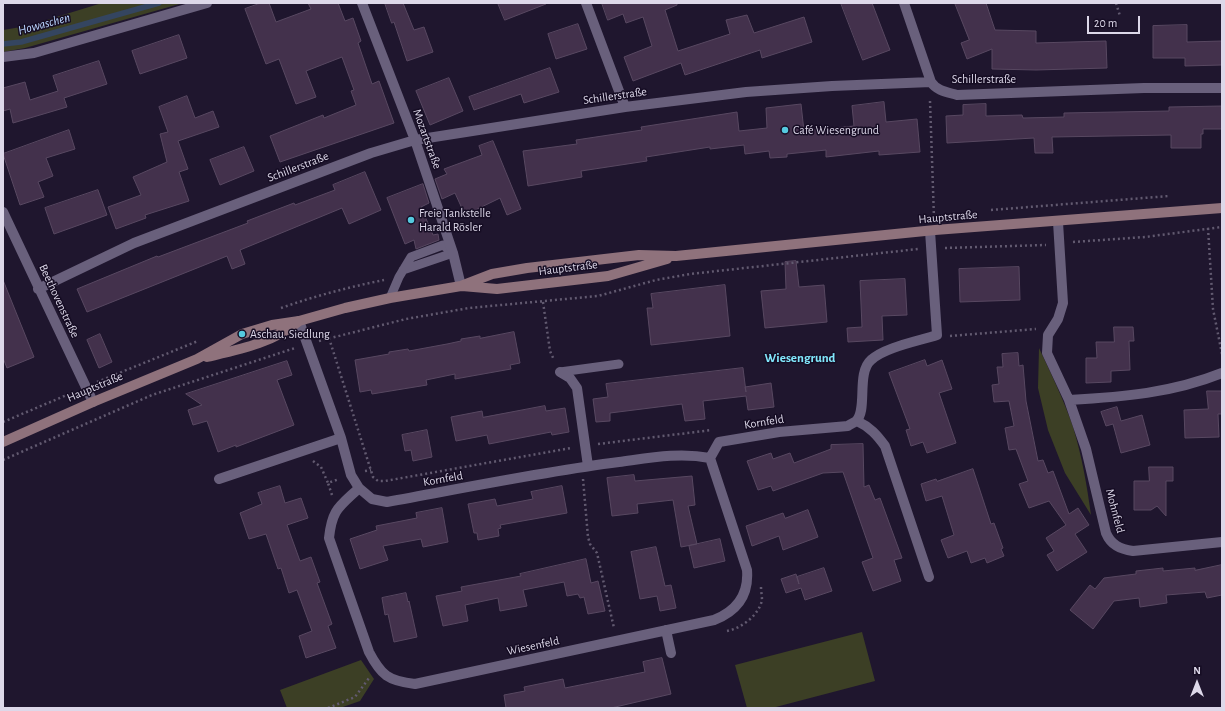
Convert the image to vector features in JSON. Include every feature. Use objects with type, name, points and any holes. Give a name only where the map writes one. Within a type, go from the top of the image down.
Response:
[{"type":"main road","name":"Hauptstraße","points":[[3,442],[93,402],[198,359],[242,334],[272,325],[299,321],[345,308],[390,298],[461,286],[492,274],[527,268],[639,255],[676,256],[932,230],[1058,222],[1222,208]]},
{"type":"main road","name":"Hauptstraße","points":[[461,286],[497,290],[608,276],[676,256]]},
{"type":"main road","name":"Hauptstraße","points":[[198,359],[262,343],[287,331],[299,321]]},
{"type":"street","points":[[3,57],[34,52],[207,3]]},
{"type":"street","name":"Mozartstraße","points":[[362,3],[415,140],[453,253],[461,286]]},
{"type":"street","points":[[586,3],[626,107]]},
{"type":"street","points":[[904,3],[933,85]]},
{"type":"street","name":"Schillerstraße","points":[[38,289],[134,243],[371,152],[415,140],[626,107],[746,92],[832,86],[933,85],[944,92],[957,94],[1144,88],[1222,88]]},
{"type":"street","name":"Beethovenstraße","points":[[3,212],[38,289],[93,402]]},
{"type":"street","name":"Mohnfeld","points":[[1058,222],[1063,303],[1058,319],[1047,340],[1047,352],[1069,400],[1086,449],[1106,533],[1110,541],[1122,550],[1133,551],[1222,542]]},
{"type":"street","points":[[929,577],[885,446],[875,433],[867,426],[857,421],[860,413],[865,368],[870,361],[879,354],[937,335],[932,230]]},
{"type":"street","name":"Kornfeld","points":[[299,321],[341,438],[350,475],[359,488],[372,499],[387,502],[585,466],[674,455],[693,455],[710,458],[719,442],[779,432],[848,426],[857,421]]},
{"type":"street","points":[[560,372],[570,378],[577,388],[585,466]]},
{"type":"street","points":[[1069,400],[1136,395],[1195,384],[1222,373]]},
{"type":"street","points":[[219,479],[341,438]]},
{"type":"street","name":"Wiesenfeld","points":[[359,488],[335,510],[331,522],[329,538],[369,652],[377,668],[386,677],[399,682],[415,684],[714,620],[725,616],[734,610],[741,600],[748,582],[744,557],[710,458]]},
{"type":"street","points":[[666,630],[671,652]]},
{"type":"lane","points":[[390,298],[411,257],[442,245],[453,253]]},
{"type":"lane","points":[[560,372],[619,364]]},
{"type":"path","points":[[1116,3],[1120,16]]},
{"type":"path","points":[[932,230],[930,96],[933,85]]},
{"type":"path","points":[[3,460],[152,394],[307,344],[406,319],[469,308],[598,296],[656,280],[690,274],[932,248],[1060,243],[1145,237],[1222,227]]},
{"type":"path","points":[[1208,228],[1213,309],[1222,354]]},
{"type":"path","points":[[543,302],[550,351],[560,372]]},
{"type":"path","points":[[937,335],[1052,328]]},
{"type":"path","points":[[585,466],[588,536],[590,544],[597,553],[617,641]]},
{"type":"path","points":[[333,496],[328,483],[350,475],[371,470]]},
{"type":"path","points":[[724,631],[732,630],[748,621],[757,611],[762,600],[761,584]]},
{"type":"path","points":[[328,708],[355,697],[369,678],[371,671],[377,668]]},
{"type":"green space","points":[[102,3],[183,3],[25,48],[3,52],[3,30],[27,26]]},
{"type":"green space","points":[[1039,348],[1073,427],[1084,471],[1091,515],[1065,473],[1048,430],[1038,388]]},
{"type":"green space","points":[[862,632],[875,681],[772,708],[747,708],[735,665]]},
{"type":"green space","points":[[361,660],[374,679],[360,701],[340,708],[287,708],[280,690]]},
{"type":"building","points":[[261,3],[269,3],[276,22],[311,9],[308,3],[338,3],[345,21],[353,18],[361,41],[358,43],[372,84],[379,81],[394,123],[280,162],[270,136],[323,115],[324,118],[356,105],[351,91],[354,90],[342,57],[306,71],[316,97],[296,104],[279,59],[266,64],[245,9]]},
{"type":"building","points":[[385,3],[403,3],[414,30],[424,27],[433,52],[407,61],[394,22],[392,23]]},
{"type":"building","points":[[498,3],[546,3],[546,4],[505,20]]},
{"type":"building","points":[[602,3],[677,3],[677,5],[665,10],[678,51],[730,34],[726,20],[747,15],[754,33],[804,17],[812,42],[762,58],[760,50],[685,75],[681,63],[633,81],[624,57],[652,46],[643,17],[626,23],[623,14],[608,20]]},
{"type":"building","points":[[841,3],[872,3],[890,50],[863,60]]},
{"type":"building","points":[[955,3],[986,3],[995,30],[1036,31],[1036,43],[1106,41],[1107,68],[1036,70],[992,69],[992,49],[967,59],[961,43],[969,40]]},
{"type":"building","points":[[578,24],[587,49],[556,59],[548,34]]},
{"type":"building","points":[[1187,25],[1187,42],[1222,41],[1222,65],[1185,66],[1185,58],[1153,58],[1153,26]]},
{"type":"building","points":[[179,35],[187,58],[140,74],[132,51]]},
{"type":"building","points":[[99,61],[107,84],[64,98],[67,107],[13,123],[10,109],[3,111],[3,88],[25,82],[30,100],[58,91],[53,76]]},
{"type":"building","points":[[550,68],[559,92],[524,103],[521,94],[474,110],[469,97]]},
{"type":"building","points":[[449,78],[463,111],[430,125],[416,91]]},
{"type":"building","points":[[187,96],[195,118],[213,111],[219,127],[178,141],[188,169],[179,172],[189,201],[145,215],[146,218],[116,229],[108,207],[141,195],[133,177],[167,162],[160,134],[168,132],[159,107]]},
{"type":"building","points":[[884,102],[886,122],[917,119],[920,152],[879,155],[879,151],[826,157],[826,150],[787,154],[787,157],[770,158],[769,151],[745,154],[744,145],[710,149],[710,147],[646,157],[647,161],[581,171],[582,177],[528,186],[523,151],[577,144],[576,140],[642,130],[641,127],[737,112],[739,131],[767,128],[766,108],[801,104],[804,131],[854,126],[852,106]]},
{"type":"building","points":[[986,104],[986,116],[1022,115],[1023,118],[1064,117],[1064,113],[1169,111],[1169,107],[1222,106],[1222,129],[1203,129],[1203,134],[1201,134],[1201,148],[1171,148],[1171,135],[1052,137],[1053,153],[1035,153],[1034,138],[947,143],[946,116],[963,115],[963,105]]},
{"type":"building","points":[[69,130],[75,149],[46,158],[53,176],[38,182],[44,197],[20,205],[3,154]]},
{"type":"building","points":[[493,141],[521,209],[507,215],[500,198],[465,215],[455,193],[442,199],[435,179],[447,174],[444,169],[482,155],[479,146]]},
{"type":"building","points":[[244,147],[254,171],[220,185],[210,160]]},
{"type":"building","points":[[365,172],[381,210],[349,224],[342,208],[240,250],[245,264],[232,269],[227,256],[87,312],[77,289],[157,256],[158,257],[248,223],[247,221],[294,203],[295,205],[335,190],[333,185]]},
{"type":"building","name":"Freie Tankstelle Harald Rösler","points":[[423,184],[429,203],[421,207],[433,235],[438,234],[439,240],[416,249],[414,240],[405,244],[387,198]]},
{"type":"building","points":[[98,190],[107,215],[54,234],[45,208]]},
{"type":"building","points":[[796,261],[799,287],[824,285],[827,322],[765,328],[761,291],[786,289],[785,262]]},
{"type":"building","points":[[1019,267],[1020,300],[960,302],[959,269]]},
{"type":"building","points":[[905,279],[907,315],[882,316],[883,340],[848,342],[847,328],[862,327],[860,281]]},
{"type":"building","points":[[3,280],[34,357],[7,368],[3,358]]},
{"type":"building","points":[[725,285],[730,336],[651,345],[647,308],[653,308],[651,294]]},
{"type":"building","points":[[1114,327],[1133,327],[1134,341],[1129,341],[1130,370],[1111,371],[1111,382],[1086,383],[1086,358],[1097,358],[1096,342],[1114,342]]},
{"type":"building","points":[[514,332],[520,363],[510,365],[511,369],[455,379],[455,374],[426,380],[427,385],[372,394],[371,390],[360,392],[355,360],[389,354],[389,352],[408,349],[409,351],[447,344],[461,341],[461,339],[480,336],[480,338]]},
{"type":"building","points":[[100,334],[112,362],[99,368],[87,340]]},
{"type":"building","points":[[1018,353],[1019,366],[1023,365],[1026,401],[1038,461],[1043,460],[1048,473],[1053,471],[1069,514],[1078,508],[1089,525],[1075,534],[1087,552],[1057,571],[1047,555],[1054,551],[1046,538],[1066,525],[1049,501],[1029,508],[1019,484],[1028,481],[1016,449],[1009,450],[1005,428],[1014,426],[1009,401],[994,402],[992,385],[999,384],[997,367],[1003,367],[1002,354]]},
{"type":"building","points":[[925,360],[927,366],[942,360],[952,389],[939,393],[956,443],[927,453],[923,442],[911,446],[906,430],[910,429],[889,373]]},
{"type":"building","points":[[287,361],[292,375],[277,380],[294,425],[236,447],[236,445],[218,452],[207,421],[193,425],[188,410],[202,405],[186,394]]},
{"type":"building","points":[[743,368],[745,387],[771,383],[774,407],[748,410],[746,396],[703,401],[705,419],[685,421],[682,404],[610,413],[610,421],[596,422],[593,399],[608,397],[606,384]]},
{"type":"building","points":[[1207,391],[1222,391],[1222,414],[1218,414],[1219,437],[1185,438],[1184,410],[1208,409]]},
{"type":"building","points":[[545,406],[546,411],[565,408],[569,432],[552,435],[551,432],[489,444],[487,435],[456,441],[451,417],[482,411],[483,417]]},
{"type":"building","points":[[1117,407],[1121,421],[1142,415],[1150,445],[1121,453],[1113,424],[1106,426],[1101,412]]},
{"type":"building","points":[[427,430],[432,457],[413,461],[411,450],[405,451],[402,435]]},
{"type":"building","points":[[863,444],[864,487],[869,485],[875,500],[880,498],[902,558],[894,560],[901,581],[873,591],[862,562],[873,558],[843,472],[823,473],[773,491],[771,486],[758,490],[747,461],[771,453],[773,459],[790,453],[794,463],[831,449],[831,445]]},
{"type":"building","points":[[1149,467],[1173,467],[1173,481],[1166,481],[1166,516],[1157,506],[1151,510],[1134,510],[1134,481],[1149,481]]},
{"type":"building","points":[[973,469],[991,524],[994,523],[1003,548],[1001,549],[1004,556],[987,563],[985,558],[971,563],[967,551],[948,558],[941,540],[954,535],[942,496],[926,501],[921,484],[936,479],[937,481]]},
{"type":"building","points":[[634,475],[635,481],[692,476],[695,505],[688,506],[697,544],[681,547],[673,500],[637,504],[638,513],[612,516],[607,478]]},
{"type":"building","points":[[280,486],[285,503],[301,498],[308,518],[287,525],[300,561],[311,557],[320,582],[317,583],[332,624],[328,626],[336,648],[306,658],[299,636],[312,631],[297,590],[289,593],[281,568],[278,569],[266,534],[249,539],[240,513],[262,504],[258,493]]},
{"type":"building","points":[[562,486],[567,513],[500,525],[501,528],[498,529],[499,536],[478,540],[477,533],[474,533],[468,504],[495,499],[497,506],[533,499],[531,492]]},
{"type":"building","points":[[442,508],[448,542],[423,547],[421,539],[383,546],[388,560],[360,569],[350,539],[377,530],[376,526],[417,518],[416,513]]},
{"type":"building","points":[[808,510],[818,537],[783,550],[779,536],[752,546],[746,526],[783,513],[785,518]]},
{"type":"building","points":[[720,539],[725,561],[694,568],[689,546]]},
{"type":"building","points":[[656,547],[665,586],[671,585],[676,608],[660,611],[657,596],[640,599],[631,552]]},
{"type":"building","points":[[586,559],[591,583],[598,581],[605,611],[588,614],[584,597],[580,598],[578,594],[567,596],[564,582],[523,590],[527,606],[500,611],[498,598],[465,605],[468,621],[443,626],[436,596],[462,591],[461,587],[521,576],[520,574]]},
{"type":"building","points":[[1222,565],[1222,595],[1207,598],[1205,592],[1166,595],[1167,603],[1140,607],[1139,598],[1114,601],[1093,629],[1070,610],[1090,585],[1095,589],[1104,578],[1136,574],[1136,571],[1163,568],[1163,571],[1195,568],[1195,570]]},
{"type":"building","points":[[824,568],[832,591],[805,600],[801,588],[786,593],[781,579],[796,574],[799,584],[797,577]]},
{"type":"building","points":[[406,593],[417,637],[394,642],[388,614],[385,615],[382,598]]},
{"type":"building","points":[[662,658],[671,694],[611,708],[506,708],[504,695],[525,691],[524,687],[563,679],[565,688],[645,672],[643,662]]},
{"type":"waterway","name":"Howaschen","points":[[3,44],[21,42],[159,3]]},
{"type":"place","name":"Café Wiesengrund","points":[[785,130]]},
{"type":"place","name":"Freie Tankstelle Harald Rösler","points":[[411,220]]},
{"type":"place","name":"Aschau, Siedlung","points":[[242,334]]},
{"type":"district","name":"Wiesengrund","points":[[800,358]]}]
